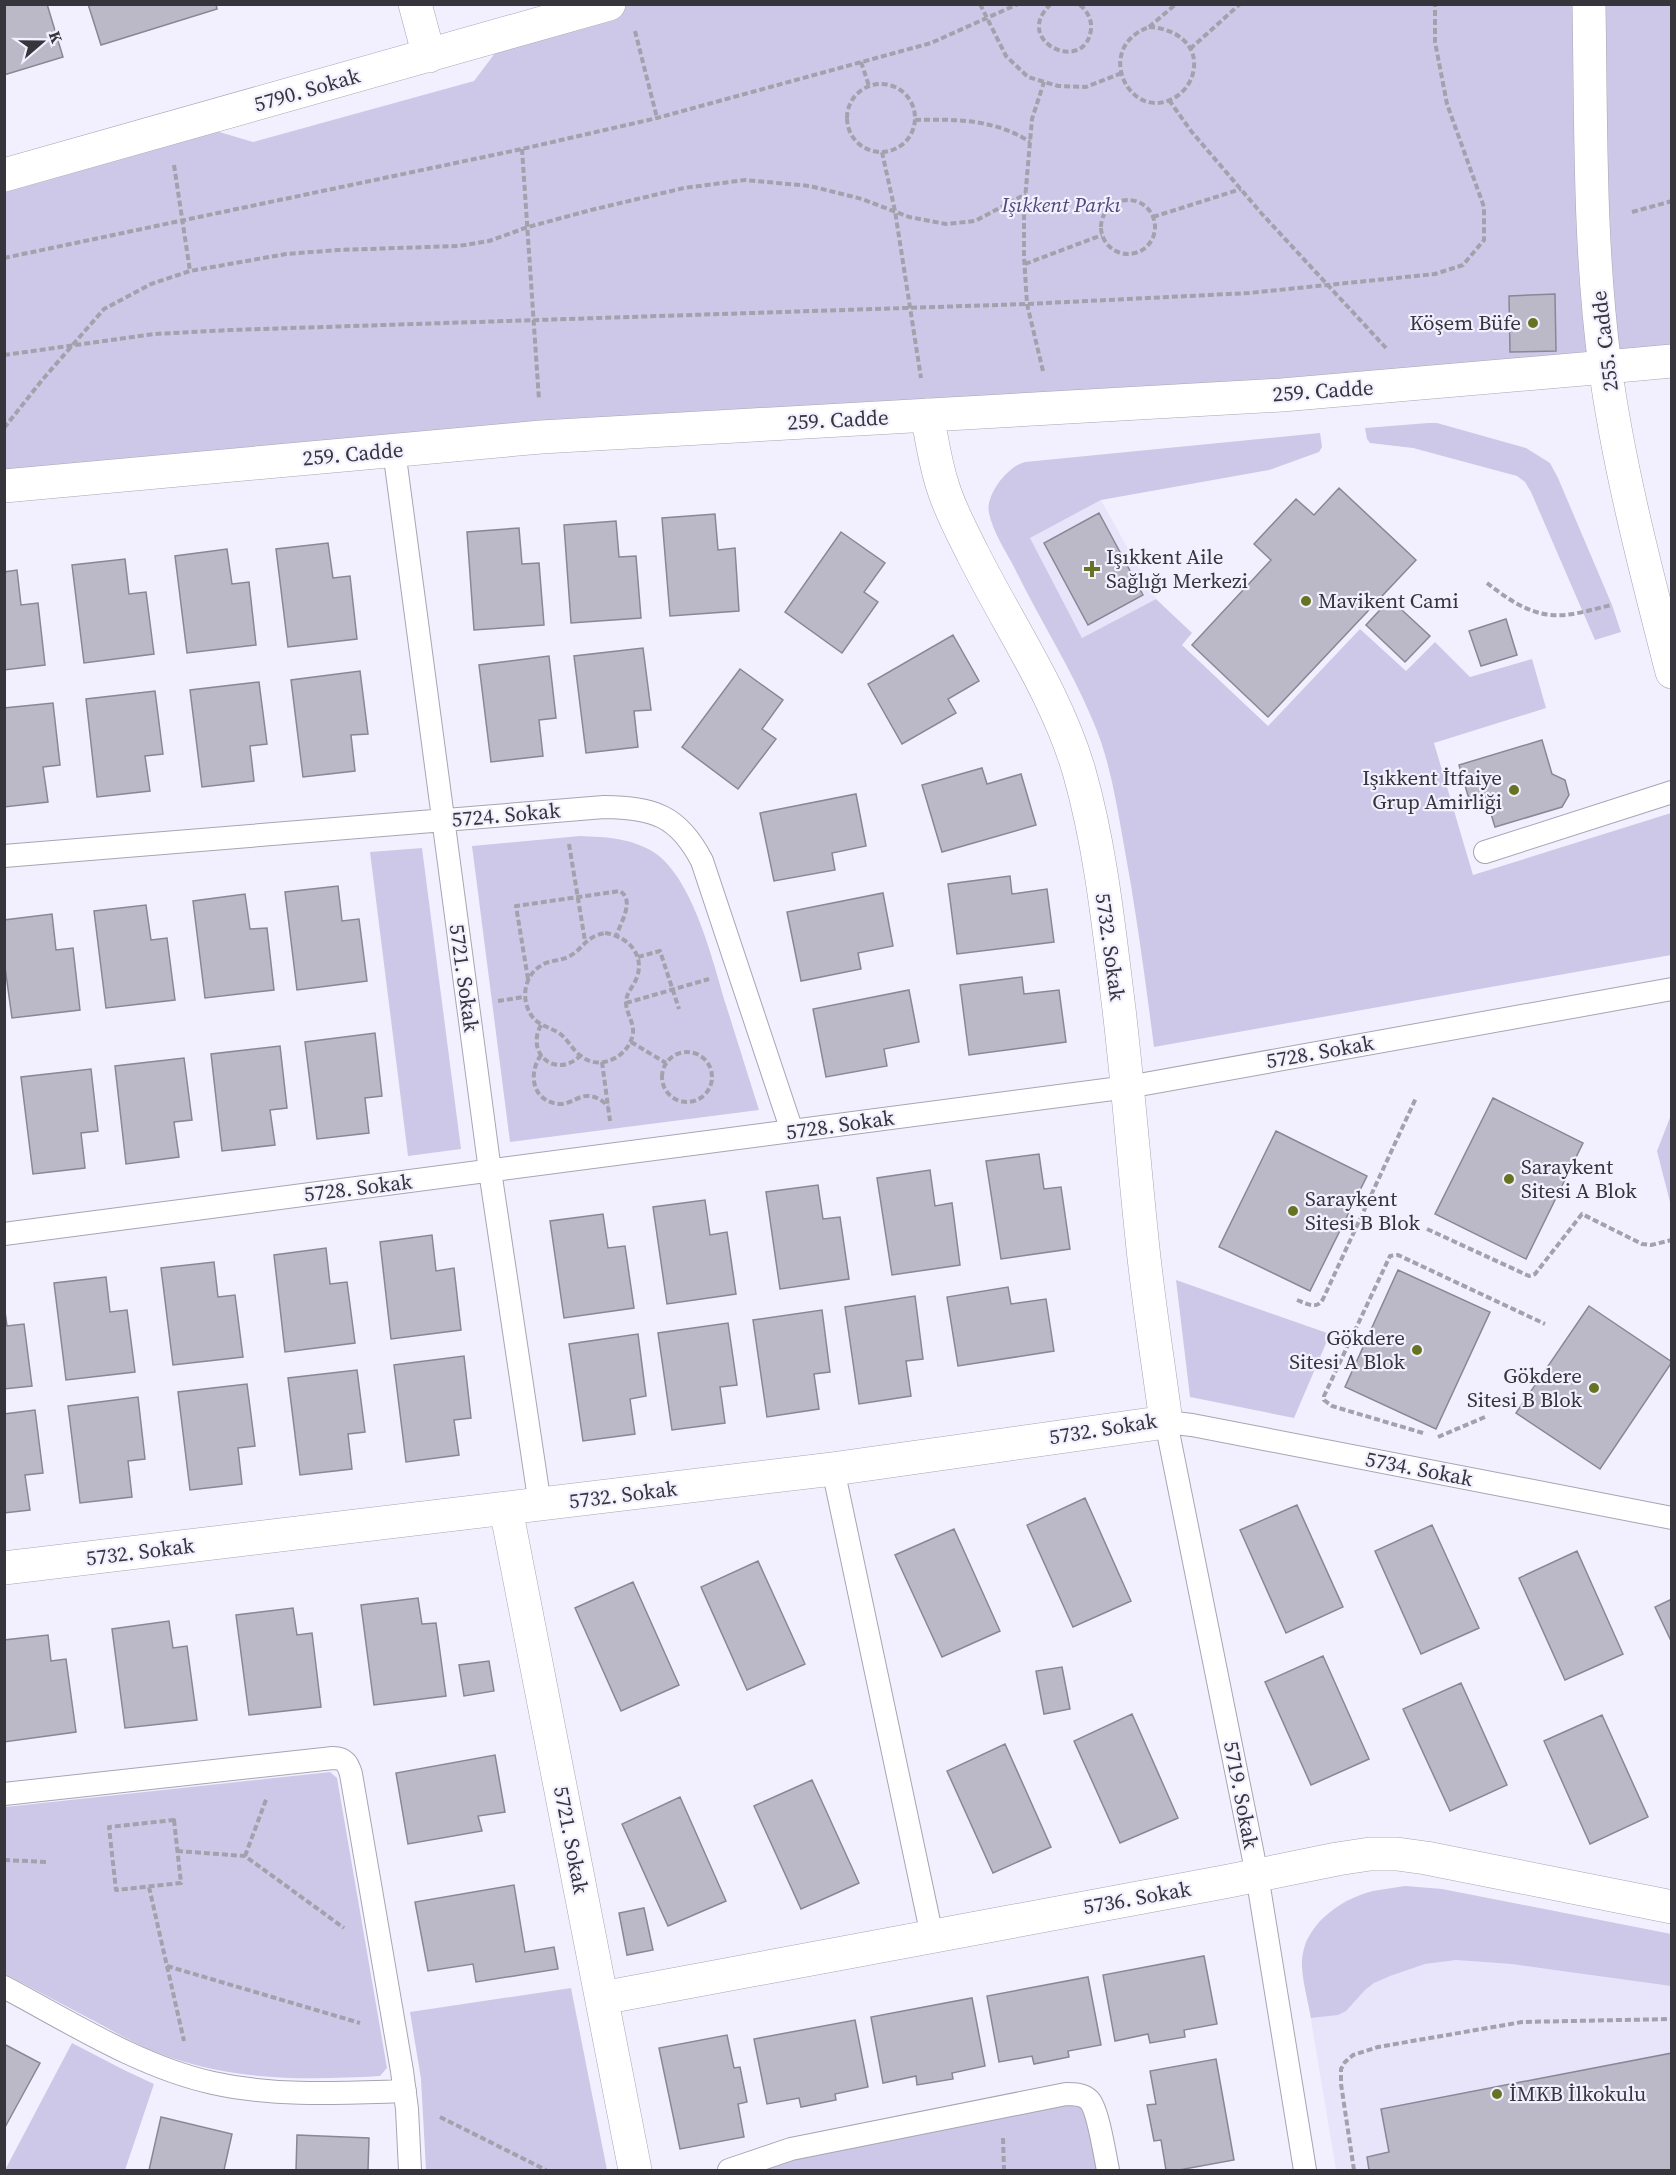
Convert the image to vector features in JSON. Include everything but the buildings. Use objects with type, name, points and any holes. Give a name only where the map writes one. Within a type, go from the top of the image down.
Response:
[{"type":"street","points":[[415,4],[429,56]]},
{"type":"street","name":"5790. Sokak","points":[[4,175],[609,4]]},
{"type":"street","name":"255. Cadde","points":[[1589,4],[1591,203],[1606,367],[1629,493],[1671,672]]},
{"type":"street","name":"259. Cadde","points":[[4,486],[542,437],[1282,395],[1671,361]]},
{"type":"street","name":"5732. Sokak","points":[[4,1568],[833,1469],[1166,1422],[1142,1242],[1128,1087],[1100,872],[1090,815],[1063,726],[953,512],[938,467],[927,415]]},
{"type":"street","name":"5721. Sokak","points":[[506,1509],[635,2170]]},
{"type":"street","name":"5736. Sokak","points":[[602,1998],[1370,1854],[1397,1854],[1437,1860],[1671,1907]]},
{"type":"lane","name":"5721. Sokak","points":[[394,450],[489,1171],[540,1505]]},
{"type":"lane","points":[[1485,852],[1671,792]]},
{"type":"lane","name":"5724. Sokak","points":[[4,856],[593,808],[628,807],[649,811],[668,819],[681,829],[693,844],[711,882],[792,1131]]},
{"type":"lane","name":"5728. Sokak","points":[[4,1234],[1128,1087],[1671,989]]},
{"type":"lane","name":"5734. Sokak","points":[[1166,1422],[1192,1425],[1671,1518]]},
{"type":"lane","name":"5719. Sokak","points":[[1166,1422],[1257,1875],[1305,2170]]},
{"type":"lane","points":[[833,1469],[932,1936]]},
{"type":"lane","points":[[4,1794],[333,1758],[341,1758],[348,1764],[396,2034],[406,2100],[410,2170]]},
{"type":"lane","points":[[4,1988],[130,2054],[169,2071],[224,2085],[280,2092],[406,2100]]},
{"type":"lane","points":[[729,2170],[791,2149],[1066,2094],[1078,2094],[1089,2099],[1094,2109],[1108,2170]]},
{"type":"path","points":[[981,4],[1005,56],[1028,77],[1058,86],[1086,87],[1122,73]]},
{"type":"path","points":[[4,258],[522,149],[657,118],[931,43],[1018,4]]},
{"type":"path","points":[[1051,4],[1041,16],[1039,25],[1041,33],[1050,47],[1066,52],[1082,47],[1091,32],[1089,15],[1079,4]]},
{"type":"path","points":[[1149,27],[1162,27],[1184,39],[1194,61],[1193,73],[1188,85],[1180,94],[1157,103],[1144,101],[1125,86],[1119,62],[1128,40],[1149,27],[1176,4]]},
{"type":"path","points":[[1190,49],[1240,4]]},
{"type":"path","points":[[4,355],[154,334],[1028,304],[1249,293],[1328,286],[1444,271],[1463,265],[1484,240],[1484,207],[1447,104],[1435,42],[1435,4]]},
{"type":"path","points":[[634,27],[657,118]]},
{"type":"path","points":[[861,62],[869,86]]},
{"type":"path","points":[[1044,82],[1032,119],[1026,194],[1025,264],[1028,304],[1038,353],[1055,407]]},
{"type":"path","points":[[879,84],[900,90],[909,98],[914,108],[913,131],[907,141],[898,148],[882,152],[865,148],[856,142],[850,132],[847,121],[852,100],[869,86],[879,84]]},
{"type":"path","points":[[1169,100],[1191,131],[1303,260],[1383,345],[1425,383]]},
{"type":"path","points":[[915,120],[982,123],[1014,131],[1030,142]]},
{"type":"path","points":[[169,129],[190,271]]},
{"type":"path","points":[[522,149],[542,437]]},
{"type":"path","points":[[882,152],[895,212],[927,415]]},
{"type":"path","points":[[4,428],[105,309],[151,284],[190,271],[286,254],[458,246],[489,241],[528,227],[591,210],[684,188],[745,180],[810,186],[862,199],[909,217],[946,224],[975,221],[1026,194]]},
{"type":"path","points":[[1153,217],[1241,189]]},
{"type":"path","points":[[1122,200],[1140,202],[1147,207],[1153,217],[1155,231],[1152,240],[1140,252],[1131,254],[1113,250],[1106,244],[1102,235],[1102,217],[1107,209],[1122,200]]},
{"type":"path","points":[[1025,264],[1102,235]]},
{"type":"path","points":[[1487,584],[1507,598],[1549,615],[1612,605]]},
{"type":"path","points":[[567,837],[585,941]]},
{"type":"path","points":[[528,981],[516,906],[615,890],[625,894],[627,900],[617,934]]},
{"type":"path","points":[[617,934],[626,940],[638,957],[637,979],[627,995],[626,1004],[632,1021],[631,1042],[618,1058],[602,1062],[587,1060],[580,1056],[563,1036],[541,1025],[527,1008],[525,997],[531,974],[539,966],[570,956],[585,941],[595,935],[617,934]]},
{"type":"path","points":[[638,957],[660,951],[679,1009]]},
{"type":"path","points":[[626,1004],[717,976]]},
{"type":"path","points":[[492,1001],[525,997]]},
{"type":"path","points":[[541,1025],[536,1041],[541,1056],[557,1065],[574,1062],[580,1056]]},
{"type":"path","points":[[631,1042],[666,1064]]},
{"type":"path","points":[[680,1053],[697,1053],[709,1065],[712,1073],[710,1089],[698,1100],[683,1102],[675,1099],[665,1088],[663,1080],[666,1064],[680,1053]]},
{"type":"path","points":[[541,1056],[532,1073],[533,1083],[545,1099],[563,1104],[588,1096],[597,1097],[608,1106]]},
{"type":"path","points":[[602,1062],[612,1129]]},
{"type":"path","points":[[1297,1300],[1313,1306],[1321,1303],[1416,1098]]},
{"type":"path","points":[[1427,1229],[1529,1276],[1535,1274],[1582,1214],[1642,1244],[1651,1245],[1671,1240]]},
{"type":"path","points":[[1423,1433],[1332,1406],[1324,1400],[1390,1256],[1398,1255],[1545,1324]]},
{"type":"path","points":[[1435,1437],[1446,1435],[1485,1417]]},
{"type":"path","points":[[245,1856],[279,1764]]},
{"type":"path","points":[[174,1820],[181,1883],[149,1887],[116,1890],[109,1827],[174,1820]]},
{"type":"path","points":[[177,1851],[245,1856],[382,1956]]},
{"type":"path","points":[[4,1860],[47,1862]]},
{"type":"path","points":[[149,1887],[192,2077]]},
{"type":"path","points":[[167,1966],[396,2034]]},
{"type":"path","points":[[1354,2170],[1341,2077],[1341,2070],[1345,2062],[1353,2055],[1378,2047],[1522,2022],[1671,2019]]},
{"type":"path","points":[[406,2100],[546,2170]]},
{"type":"shaded area","name":"Işıkkent Aile Sağlığı Merkezi","points":[[1101,500],[1156,599],[1082,638],[1029,538]]},
{"type":"shaded area","name":"İMKB İlkokulu","points":[[1405,1886],[1442,1889],[1671,1934],[1671,2170],[1336,2170],[1302,1966],[1305,1942],[1320,1920],[1345,1901],[1373,1891]]},
{"type":"green space","name":"Işıkkent Parkı","points":[[609,5],[1671,5],[1671,361],[5,486],[5,175],[189,123],[253,142],[474,81],[511,32]]},
{"type":"green space","points":[[1437,423],[1526,448],[1550,463],[1612,605],[1621,632],[1595,640],[1525,482],[1517,476],[1413,448],[1370,443],[1365,428]]},
{"type":"green space","points":[[1320,433],[1322,447],[1319,452],[1269,470],[1101,500],[1030,538],[1082,638],[1156,599],[1192,633],[1182,645],[1268,726],[1360,629],[1406,671],[1435,642],[1470,677],[1532,659],[1546,708],[1434,743],[1473,875],[1671,813],[1671,955],[1154,1047],[1128,866],[1108,764],[1093,721],[1075,682],[996,534],[989,513],[991,498],[1005,475],[1025,462]]},
{"type":"green space","points":[[580,836],[619,839],[646,848],[668,865],[680,882],[691,901],[708,944],[759,1110],[510,1142],[472,846]]},
{"type":"green space","points":[[422,848],[461,1149],[408,1156],[370,852]]},
{"type":"green space","points":[[1671,1115],[1671,1206],[1657,1151]]},
{"type":"green space","points":[[1176,1280],[1330,1334],[1294,1418],[1190,1397]]},
{"type":"green space","points":[[330,1772],[337,1778],[387,2068],[380,2076],[275,2077],[198,2066],[143,2047],[5,1974],[5,1807]]},
{"type":"green space","points":[[1405,1886],[1442,1889],[1671,1934],[1671,1986],[1512,1964],[1456,1960],[1425,1964],[1390,1976],[1365,1990],[1346,2011],[1338,2015],[1311,2018],[1302,1967],[1307,1940],[1314,1928],[1335,1909],[1360,1895]]},
{"type":"green space","points":[[571,1988],[607,2170],[426,2170],[421,2079],[410,2012]]},
{"type":"green space","points":[[72,2043],[154,2084],[125,2170],[5,2170]]},
{"type":"green space","points":[[1078,2094],[1108,2170],[729,2170]]},
{"type":"place","name":"Köşem Büfe","points":[[1533,323]]},
{"type":"place","name":"Işıkkent Aile Sağlığı Merkezi","points":[[1092,569]]},
{"type":"place","name":"Mavikent Cami","points":[[1306,601]]},
{"type":"place","name":"Işıkkent İtfaiye Grup Amirliği","points":[[1514,790]]},
{"type":"place","name":"Saraykent Sitesi A Blok","points":[[1509,1179]]},
{"type":"place","name":"Saraykent Sitesi B Blok","points":[[1293,1211]]},
{"type":"place","name":"Gökdere Sitesi A Blok","points":[[1417,1350]]},
{"type":"place","name":"Gökdere Sitesi B Blok","points":[[1594,1388]]},
{"type":"place","name":"İMKB İlkokulu","points":[[1497,2094]]}]
